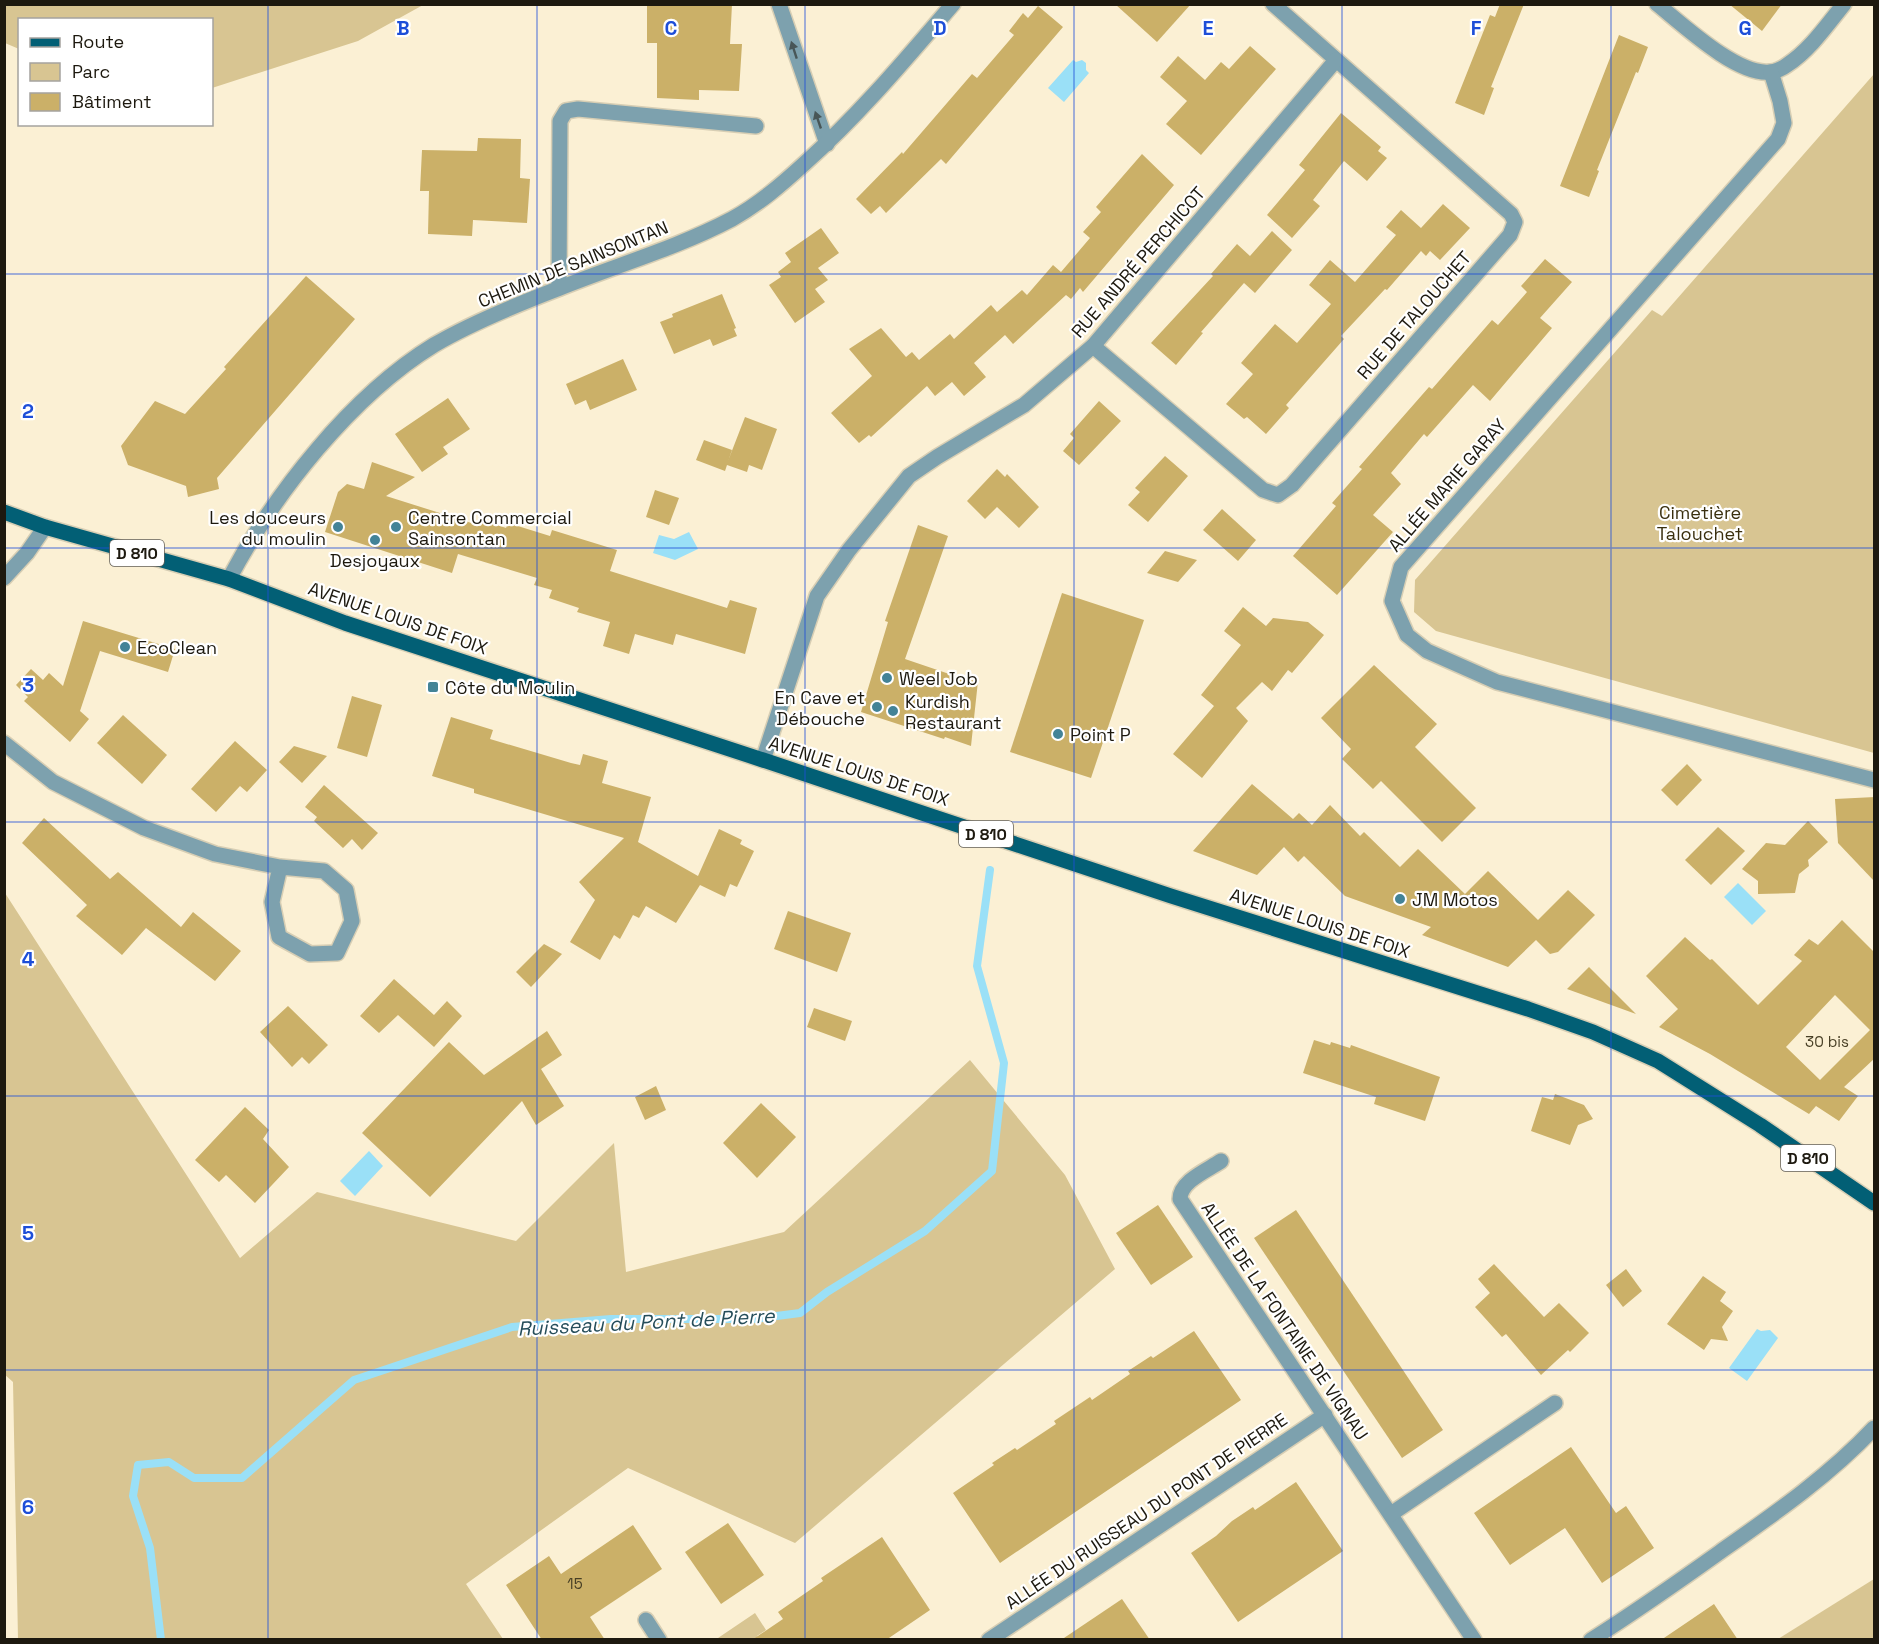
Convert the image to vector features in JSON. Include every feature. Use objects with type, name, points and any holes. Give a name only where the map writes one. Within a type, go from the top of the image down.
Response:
[{"type":"main road","name":"AVENUE LOUIS DE FOIX","points":[[4,512],[45,527],[229,579],[355,626],[1172,896],[1528,1009],[1593,1032],[1658,1061],[1760,1125],[1875,1203]]},
{"type":"street","points":[[779,4],[827,144]]},
{"type":"street","name":"CHEMIN DE SAINSONTAN","points":[[229,579],[247,544],[287,486],[350,414],[393,373],[444,340],[559,288],[651,255],[732,219],[775,191],[827,144],[873,97],[953,4]]},
{"type":"street","name":"RUE DE TALOUCHET","points":[[1093,346],[1263,490],[1278,495],[1292,485],[1510,235],[1515,222],[1511,214],[1273,4]]},
{"type":"street","points":[[1657,4],[1729,60],[1752,70],[1771,72],[1787,65],[1810,45],[1844,4]]},
{"type":"street","name":"RUE ANDRÉ PERCHICOT","points":[[763,759],[817,596],[849,550],[909,477],[937,457],[1024,405],[1093,346],[1336,60]]},
{"type":"street","name":"ALLÉE MARIE GARAY","points":[[1771,72],[1784,123],[1778,139],[1401,567],[1392,601],[1407,635],[1427,651],[1497,682],[1875,780]]},
{"type":"street","points":[[559,288],[560,121],[566,111],[578,109],[756,126]]},
{"type":"street","points":[[4,578],[45,527]]},
{"type":"street","points":[[4,743],[53,782],[144,828],[215,854],[280,867],[324,871],[346,890],[352,921],[337,953],[310,954],[279,937],[272,902],[280,867]]},
{"type":"street","name":"ALLÉE DE LA FONTAINE DE VIGNAU","points":[[1221,1161],[1184,1186],[1180,1199],[1474,1640]]},
{"type":"street","points":[[1391,1514],[1555,1403]]},
{"type":"street","name":"ALLÉE DU RUISSEAU DU PONT DE PIERRE","points":[[989,1640],[1325,1415]]},
{"type":"street","points":[[1591,1640],[1780,1510],[1853,1450],[1875,1428]]},
{"type":"street","points":[[646,1620],[659,1640]]},
{"type":"green space","points":[[5,4],[423,5],[358,41],[213,88],[213,18],[18,18],[18,49],[5,43]]},
{"type":"green space","name":"Cimetière Talouchet","points":[[1874,74],[1874,753],[1436,631],[1414,612],[1415,580],[1652,310],[1662,316]]},
{"type":"green space","points":[[5,893],[240,1258],[317,1192],[516,1241],[614,1143],[626,1272],[784,1232],[970,1060],[1065,1175],[1115,1269],[795,1543],[628,1468],[466,1584],[503,1639],[18,1639],[13,1382],[4,1374]]},
{"type":"green space","points":[[1874,1579],[1874,1639],[1778,1639]]},
{"type":"green space","points":[[755,1613],[766,1630],[757,1636],[759,1639],[719,1640],[718,1638]]},
{"type":"water","points":[[1073,60],[1076,62],[1082,60],[1086,63],[1086,70],[1089,73],[1064,102],[1048,88]]},
{"type":"water","points":[[689,532],[698,549],[675,560],[653,553],[659,535],[674,539]]},
{"type":"water","points":[[1738,883],[1766,911],[1752,925],[1724,897]]},
{"type":"water","points":[[369,1151],[383,1166],[355,1196],[340,1181]]},
{"type":"water","points":[[1757,1329],[1770,1330],[1778,1338],[1747,1381],[1729,1368]]},
{"type":"building","points":[[647,4],[732,4],[730,44],[742,44],[739,91],[699,90],[699,100],[657,98],[657,43],[647,43]]},
{"type":"building","points":[[1115,4],[1191,4],[1157,42]]},
{"type":"building","points":[[1500,4],[1524,4],[1491,87],[1494,88],[1484,115],[1455,103],[1490,15],[1495,17]]},
{"type":"building","points":[[1729,4],[1782,4],[1762,31]]},
{"type":"building","points":[[1038,6],[1063,27],[946,164],[941,159],[886,213],[880,206],[871,214],[856,199],[902,152],[903,154],[972,74],[977,78],[1014,35],[1009,31],[1023,13],[1028,18]]},
{"type":"building","points":[[1619,35],[1648,47],[1597,170],[1599,171],[1589,197],[1560,186]]},
{"type":"building","points":[[1250,46],[1276,69],[1201,155],[1166,124],[1187,101],[1160,77],[1178,56],[1205,80],[1221,62],[1229,69]]},
{"type":"building","points":[[1341,113],[1381,147],[1378,151],[1387,158],[1367,181],[1344,161],[1313,200],[1320,206],[1292,238],[1267,215],[1305,170],[1299,165]]},
{"type":"building","points":[[478,138],[521,139],[520,178],[530,179],[527,223],[473,220],[472,236],[428,234],[429,191],[420,191],[422,150],[477,151]]},
{"type":"building","points":[[1142,154],[1174,185],[1083,292],[1080,288],[1071,299],[1066,295],[1013,344],[1005,335],[974,363],[986,377],[964,396],[952,382],[935,396],[927,386],[871,437],[869,435],[859,443],[831,413],[872,376],[849,349],[881,328],[906,357],[912,352],[919,360],[950,334],[954,339],[991,305],[997,312],[1022,290],[1027,295],[1053,265],[1061,272],[1090,238],[1083,232],[1101,212],[1096,207]]},
{"type":"building","points":[[1443,204],[1470,228],[1440,260],[1430,251],[1426,256],[1421,251],[1387,290],[1385,289],[1341,336],[1344,339],[1286,405],[1289,408],[1266,434],[1247,417],[1244,419],[1226,404],[1253,374],[1241,363],[1275,324],[1297,343],[1331,304],[1309,285],[1330,260],[1355,282],[1396,235],[1386,227],[1401,210],[1421,228]]},
{"type":"building","points":[[821,228],[839,253],[818,268],[828,280],[815,289],[825,302],[795,323],[769,285],[781,277],[778,272],[791,262],[785,253]]},
{"type":"building","points":[[1272,231],[1292,250],[1255,293],[1244,283],[1201,332],[1203,333],[1176,365],[1151,343],[1213,276],[1211,274],[1237,244],[1250,256]]},
{"type":"building","points":[[1545,259],[1572,282],[1540,318],[1552,328],[1490,401],[1473,385],[1427,437],[1424,434],[1391,473],[1401,484],[1373,515],[1393,532],[1337,595],[1293,556],[1336,506],[1332,503],[1362,469],[1359,467],[1429,387],[1432,389],[1492,320],[1498,325],[1527,292],[1521,286]]},
{"type":"building","points":[[306,276],[355,319],[217,478],[219,489],[188,497],[186,486],[128,465],[121,446],[155,401],[185,414]]},
{"type":"building","points":[[722,294],[737,336],[713,346],[710,339],[674,354],[660,322],[673,317],[672,314]]},
{"type":"building","points":[[623,359],[637,390],[590,410],[586,400],[575,405],[566,384]]},
{"type":"building","points":[[448,398],[470,429],[443,447],[448,454],[422,472],[395,434]]},
{"type":"building","points":[[1099,401],[1121,421],[1079,465],[1063,451],[1074,438],[1070,434]]},
{"type":"building","points":[[745,417],[777,429],[762,470],[749,465],[747,472],[727,465],[725,471],[696,460],[704,440],[732,450],[728,461]]},
{"type":"building","points":[[1165,456],[1188,476],[1148,522],[1128,505],[1140,492],[1135,488]]},
{"type":"building","points":[[372,462],[415,477],[386,496],[481,526],[483,520],[506,528],[508,523],[550,536],[552,530],[617,550],[610,571],[727,608],[730,600],[757,608],[745,654],[676,634],[673,645],[635,634],[629,654],[603,646],[610,622],[577,612],[579,608],[549,598],[552,590],[534,585],[537,578],[458,554],[452,573],[325,532],[338,492],[347,484],[364,489]]},
{"type":"building","points":[[997,469],[1005,477],[1007,474],[1039,507],[1019,528],[997,507],[985,519],[967,501]]},
{"type":"building","points":[[655,490],[679,498],[669,525],[646,517]]},
{"type":"building","points":[[1222,509],[1256,540],[1238,561],[1203,530]]},
{"type":"building","points":[[918,525],[948,536],[905,659],[964,679],[978,681],[971,746],[861,712],[888,622],[885,621]]},
{"type":"building","points":[[1165,551],[1197,560],[1178,582],[1147,573]]},
{"type":"building","points":[[1062,593],[1144,620],[1091,778],[1010,752]]},
{"type":"building","points":[[1243,607],[1266,626],[1273,618],[1308,622],[1324,635],[1292,673],[1288,670],[1272,691],[1262,682],[1236,708],[1248,721],[1202,778],[1173,754],[1214,706],[1201,695],[1241,645],[1224,631]]},
{"type":"building","points":[[83,621],[175,649],[168,672],[100,651],[80,711],[89,719],[70,742],[24,701],[28,697],[16,685],[31,669],[43,680],[49,673],[63,686]]},
{"type":"building","points":[[1374,665],[1437,724],[1415,747],[1476,808],[1442,842],[1381,781],[1373,789],[1342,759],[1351,749],[1321,718]]},
{"type":"building","points":[[352,696],[382,705],[367,757],[337,748]]},
{"type":"building","points":[[123,715],[167,755],[142,784],[97,743]]},
{"type":"building","points":[[451,717],[493,730],[490,739],[571,763],[580,765],[583,754],[608,761],[602,783],[651,797],[638,842],[698,876],[719,829],[742,840],[740,844],[754,851],[737,887],[730,884],[725,897],[700,885],[676,923],[646,906],[639,918],[633,915],[620,939],[614,935],[600,960],[570,942],[595,900],[579,882],[624,838],[474,793],[474,789],[432,776]]},
{"type":"building","points":[[235,741],[267,770],[247,792],[240,786],[216,812],[191,789]]},
{"type":"building","points":[[294,746],[327,756],[302,783],[279,762]]},
{"type":"building","points":[[1687,764],[1702,780],[1677,806],[1661,790]]},
{"type":"building","points":[[1252,784],[1293,819],[1299,813],[1312,825],[1330,805],[1360,836],[1364,832],[1400,867],[1418,849],[1465,894],[1488,871],[1538,920],[1568,890],[1595,915],[1558,952],[1550,954],[1536,940],[1508,967],[1422,935],[1431,927],[1345,896],[1304,856],[1298,862],[1284,847],[1257,875],[1193,851]]},
{"type":"building","points":[[324,785],[378,833],[362,850],[352,839],[343,848],[314,821],[317,817],[305,807]]},
{"type":"building","points":[[1875,797],[1875,882],[1838,843],[1835,799]]},
{"type":"building","points":[[44,818],[110,879],[118,872],[181,927],[193,912],[241,951],[215,981],[146,928],[122,955],[76,916],[87,905],[22,843]]},
{"type":"building","points":[[1808,821],[1828,842],[1808,860],[1809,866],[1799,874],[1795,893],[1758,894],[1758,881],[1742,869],[1766,843],[1785,845]]},
{"type":"building","points":[[1718,827],[1745,851],[1711,885],[1685,860]]},
{"type":"building","points":[[788,911],[851,933],[837,972],[774,949]]},
{"type":"building","points":[[1842,920],[1875,953],[1875,1058],[1844,1087],[1858,1096],[1839,1121],[1816,1106],[1809,1114],[1710,1054],[1659,1027],[1678,1009],[1646,976],[1685,937],[1710,960],[1712,959],[1758,1005],[1802,961],[1794,955],[1809,939],[1818,945]],"holes":[[[1835,995],[1870,1030],[1820,1080],[1786,1047]]]},
{"type":"building","points":[[544,944],[562,954],[531,987],[516,972]]},
{"type":"building","points":[[1589,967],[1636,1014],[1567,989]]},
{"type":"building","points":[[394,979],[434,1015],[447,1001],[462,1016],[434,1047],[398,1015],[379,1033],[360,1016]]},
{"type":"building","points":[[288,1006],[328,1045],[309,1064],[302,1057],[292,1067],[260,1032]]},
{"type":"building","points":[[814,1008],[852,1021],[845,1041],[807,1027]]},
{"type":"building","points":[[547,1031],[562,1055],[541,1069],[564,1106],[536,1125],[522,1101],[430,1197],[362,1133],[449,1042],[484,1075]]},
{"type":"building","points":[[1314,1040],[1350,1048],[1351,1045],[1440,1077],[1425,1121],[1374,1104],[1376,1097],[1303,1073]]},
{"type":"building","points":[[656,1086],[666,1110],[645,1120],[635,1097]]},
{"type":"building","points":[[1555,1094],[1584,1105],[1593,1119],[1578,1125],[1570,1145],[1531,1131],[1542,1097],[1553,1100]]},
{"type":"building","points":[[761,1103],[796,1137],[757,1178],[723,1143]]},
{"type":"building","points":[[245,1107],[269,1130],[263,1139],[289,1167],[255,1203],[226,1175],[219,1182],[195,1160]]},
{"type":"building","points":[[1158,1205],[1193,1257],[1151,1285],[1116,1233]]},
{"type":"building","points":[[1296,1210],[1443,1430],[1402,1458],[1254,1238]]},
{"type":"building","points":[[1494,1264],[1544,1317],[1559,1303],[1589,1333],[1541,1375],[1506,1334],[1502,1337],[1475,1307],[1490,1293],[1478,1279]]},
{"type":"building","points":[[1626,1269],[1642,1291],[1623,1307],[1606,1285]]},
{"type":"building","points":[[1703,1276],[1726,1292],[1720,1301],[1733,1311],[1722,1327],[1728,1341],[1711,1339],[1704,1350],[1667,1324]]},
{"type":"building","points":[[1194,1331],[1241,1400],[1000,1563],[953,1493],[994,1465],[992,1463],[1015,1448],[1017,1450],[1056,1424],[1054,1421],[1090,1397],[1092,1400],[1130,1374],[1128,1371],[1151,1356],[1153,1358]]},
{"type":"building","points":[[1571,1447],[1616,1513],[1626,1506],[1654,1548],[1602,1583],[1565,1528],[1510,1565],[1474,1513]]},
{"type":"building","points":[[1296,1482],[1343,1551],[1238,1622],[1191,1553],[1216,1536],[1232,1521],[1253,1507],[1255,1510]]},
{"type":"building","points":[[728,1523],[764,1575],[721,1604],[685,1552]]},
{"type":"building","points":[[633,1525],[662,1569],[590,1617],[605,1640],[542,1640],[506,1585],[549,1556],[561,1574]]},
{"type":"building","points":[[882,1537],[930,1610],[886,1640],[752,1640],[783,1619],[778,1612],[823,1581],[821,1578]]},
{"type":"building","points":[[1122,1599],[1150,1640],[1061,1640]]},
{"type":"building","points":[[1714,1604],[1738,1640],[1661,1640],[1692,1619]]},
{"type":"waterway","name":"Ruisseau du Pont de Pierre","points":[[161,1640],[150,1548],[133,1496],[138,1465],[169,1462],[194,1478],[242,1478],[354,1380],[512,1327],[611,1319],[753,1319],[800,1313],[827,1292],[925,1231],[992,1171],[1004,1063],[977,966],[990,870]]},
{"type":"place","name":"Les douceurs du moulin","points":[[338,527]]},
{"type":"place","name":"Centre Commercial Sainsontan","points":[[396,527]]},
{"type":"place","name":"Desjoyaux","points":[[375,540]]},
{"type":"place","name":"EcoClean","points":[[125,647]]},
{"type":"place","name":"Weel Job","points":[[887,678]]},
{"type":"place","name":"Côte du Moulin","points":[[433,687]]},
{"type":"place","name":"En Cave et Débouche","points":[[877,707]]},
{"type":"place","name":"Kurdish Restaurant","points":[[893,711]]},
{"type":"place","name":"Point P","points":[[1058,734]]},
{"type":"place","name":"JM Motos","points":[[1400,899]]}]
